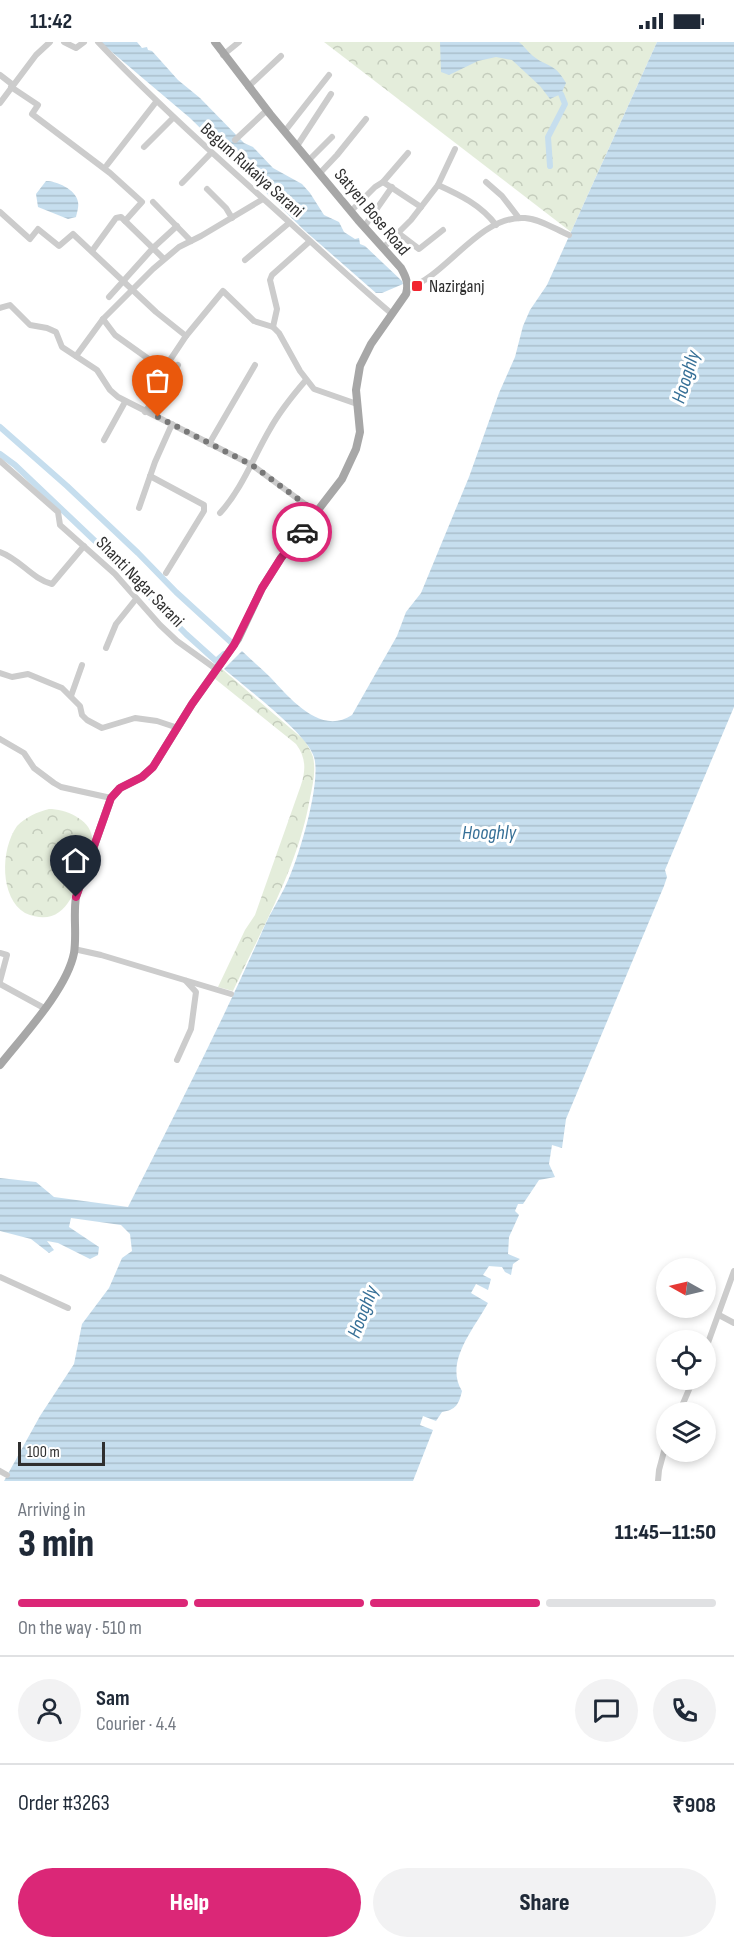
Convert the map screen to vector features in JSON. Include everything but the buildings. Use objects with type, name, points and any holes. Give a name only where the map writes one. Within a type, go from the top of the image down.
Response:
[{"type":"main road","name":"Satyen Bose Road","points":[[215,42],[248,87],[405,275],[407,289]]},
{"type":"main road","points":[[0,1065],[44,1008],[63,981],[70,966],[74,949],[76,897],[111,798],[120,788],[146,775],[162,754],[217,667],[238,639],[272,572],[342,479],[356,448],[360,426],[356,390],[360,366],[371,344],[406,294],[407,289]]},
{"type":"street","points":[[0,103],[50,42]]},
{"type":"street","points":[[64,42],[76,48],[84,42]]},
{"type":"street","name":"Begum Rukaiya Sarani","points":[[98,42],[173,118],[392,314]]},
{"type":"street","points":[[223,55],[239,42]]},
{"type":"street","points":[[248,87],[281,56]]},
{"type":"street","points":[[0,75],[38,105],[32,114],[110,173],[142,202],[125,221]]},
{"type":"street","points":[[285,131],[329,75]]},
{"type":"street","points":[[297,146],[332,94]]},
{"type":"street","points":[[107,165],[156,102]]},
{"type":"street","points":[[235,140],[267,110]]},
{"type":"street","points":[[144,147],[173,118]]},
{"type":"street","points":[[320,172],[366,120]]},
{"type":"street","points":[[309,160],[332,137]]},
{"type":"street","points":[[383,248],[438,185],[455,149]]},
{"type":"street","points":[[182,183],[211,153]]},
{"type":"street","points":[[351,211],[383,182],[408,153]]},
{"type":"street","points":[[383,182],[421,207]]},
{"type":"street","points":[[486,182],[502,196],[519,218]]},
{"type":"street","points":[[438,185],[477,206],[496,225]]},
{"type":"street","points":[[364,227],[392,188]]},
{"type":"street","points":[[207,189],[232,218]]},
{"type":"street","points":[[76,356],[103,319],[164,259],[179,247],[263,199]]},
{"type":"street","points":[[153,202],[191,241]]},
{"type":"street","points":[[0,212],[30,239],[38,229],[59,246],[73,234],[156,312],[186,336]]},
{"type":"street","points":[[92,251],[116,218],[121,217],[164,259]]},
{"type":"street","points":[[407,289],[421,284],[479,235],[510,219],[534,220],[569,235]]},
{"type":"street","points":[[245,260],[289,223]]},
{"type":"street","points":[[109,297],[153,248],[177,226]]},
{"type":"street","points":[[398,232],[419,249],[443,230]]},
{"type":"street","points":[[273,327],[278,309],[270,280],[272,275],[309,242]]},
{"type":"street","points":[[170,360],[186,336],[223,291],[254,321],[273,327],[279,333],[306,380],[314,389],[357,404]]},
{"type":"street","points":[[0,308],[10,305],[30,325],[47,328],[56,333],[62,348],[97,370],[110,390],[126,402],[252,465],[317,513]]},
{"type":"street","points":[[103,319],[115,335],[171,375]]},
{"type":"street","points":[[146,412],[177,365]]},
{"type":"street","points":[[209,444],[255,365]]},
{"type":"street","points":[[220,513],[252,465],[270,429],[288,401],[306,380]]},
{"type":"street","points":[[104,441],[126,402]]},
{"type":"street","points":[[139,508],[172,424]]},
{"type":"street","name":"Shanti Nagar Sarani","points":[[0,461],[58,512],[60,525],[116,574],[136,599],[177,642],[217,667]]},
{"type":"street","points":[[150,476],[202,503],[204,508],[166,573]]},
{"type":"street","points":[[0,552],[16,560],[41,581],[52,584],[84,546]]},
{"type":"street","points":[[106,648],[116,624],[136,599]]},
{"type":"street","points":[[71,696],[82,665]]},
{"type":"street","points":[[0,673],[12,677],[28,674],[62,688],[80,706],[82,715],[102,728],[135,718],[157,721],[178,728]]},
{"type":"street","points":[[0,739],[24,753],[34,768],[54,783],[111,798]]},
{"type":"street","points":[[74,949],[231,994]]},
{"type":"street","points":[[0,953],[7,955],[0,982],[44,1008]]},
{"type":"street","points":[[177,1060],[191,1029],[196,992],[185,981]]},
{"type":"street","points":[[713,1330],[734,1271]]},
{"type":"street","points":[[0,1277],[68,1308]]},
{"type":"street","points":[[728,1290],[734,1296]]},
{"type":"street","points":[[719,1315],[734,1323]]},
{"type":"street","points":[[658,1481],[660,1462]]},
{"type":"street","points":[[0,1471],[7,1475]]},
{"type":"green space","points":[[324,42],[657,42],[571,232]]},
{"type":"green space","points":[[222,669],[304,740],[314,762],[314,778],[297,848],[278,897],[233,991],[218,987],[245,930],[255,915],[301,785],[304,764],[302,754],[296,744],[214,678]]},
{"type":"green space","points":[[49,809],[69,813],[82,820],[90,831],[92,840],[77,886],[66,906],[49,917],[38,917],[25,913],[11,896],[5,873],[5,860],[11,836],[17,826],[32,815]]},
{"type":"water","points":[[100,42],[137,42],[142,48],[147,47],[244,143],[253,147],[273,168],[302,184],[324,215],[339,222],[344,232],[355,239],[359,238],[360,244],[365,246],[403,284],[382,293],[376,293],[304,230],[190,118]]},
{"type":"water","points":[[440,42],[519,42],[538,60],[554,68],[566,83],[561,94],[550,99],[540,86],[512,60],[496,57],[478,61],[449,75],[441,72]]},
{"type":"water","name":"Hooghly","points":[[657,42],[734,42],[734,707],[665,870],[667,877],[664,886],[566,1119],[562,1148],[552,1145],[549,1164],[555,1177],[539,1180],[523,1204],[518,1204],[515,1211],[519,1215],[509,1237],[508,1254],[520,1259],[513,1264],[511,1275],[502,1267],[489,1266],[483,1275],[491,1279],[488,1290],[476,1284],[471,1293],[488,1303],[459,1357],[457,1380],[462,1391],[460,1399],[454,1408],[442,1412],[436,1421],[423,1416],[420,1425],[433,1430],[413,1481],[4,1481],[40,1416],[74,1364],[82,1324],[109,1288],[122,1258],[132,1251],[130,1234],[121,1225],[71,1218],[69,1227],[99,1247],[98,1255],[90,1259],[58,1243],[47,1241],[54,1250],[49,1253],[31,1239],[0,1231],[0,1178],[36,1182],[54,1197],[128,1207],[284,889],[307,824],[316,769],[309,747],[288,724],[224,669],[242,651],[306,712],[328,721],[340,720],[352,715],[397,636],[406,612],[421,593],[515,357],[523,326],[530,310],[547,285]]},
{"type":"water","points":[[46,181],[60,184],[74,193],[78,204],[76,217],[68,219],[38,207],[36,194]]},
{"type":"waterway","points":[[550,166],[548,137],[565,104],[561,94]]},
{"type":"waterway","points":[[0,427],[138,553],[176,592],[234,645],[232,647]]},
{"type":"waterway","points":[[0,454],[15,465],[95,541],[186,634],[216,661],[224,654]]},
{"type":"way so far","points":[[158,417],[252,465],[317,513],[302,532]]},
{"type":"place","name":"Nazirganj","points":[[417,286]]},
{"type":"route","points":[[76,897],[111,798],[120,788],[146,775],[153,767],[192,704],[238,639],[262,588],[281,558],[302,532]]}]
